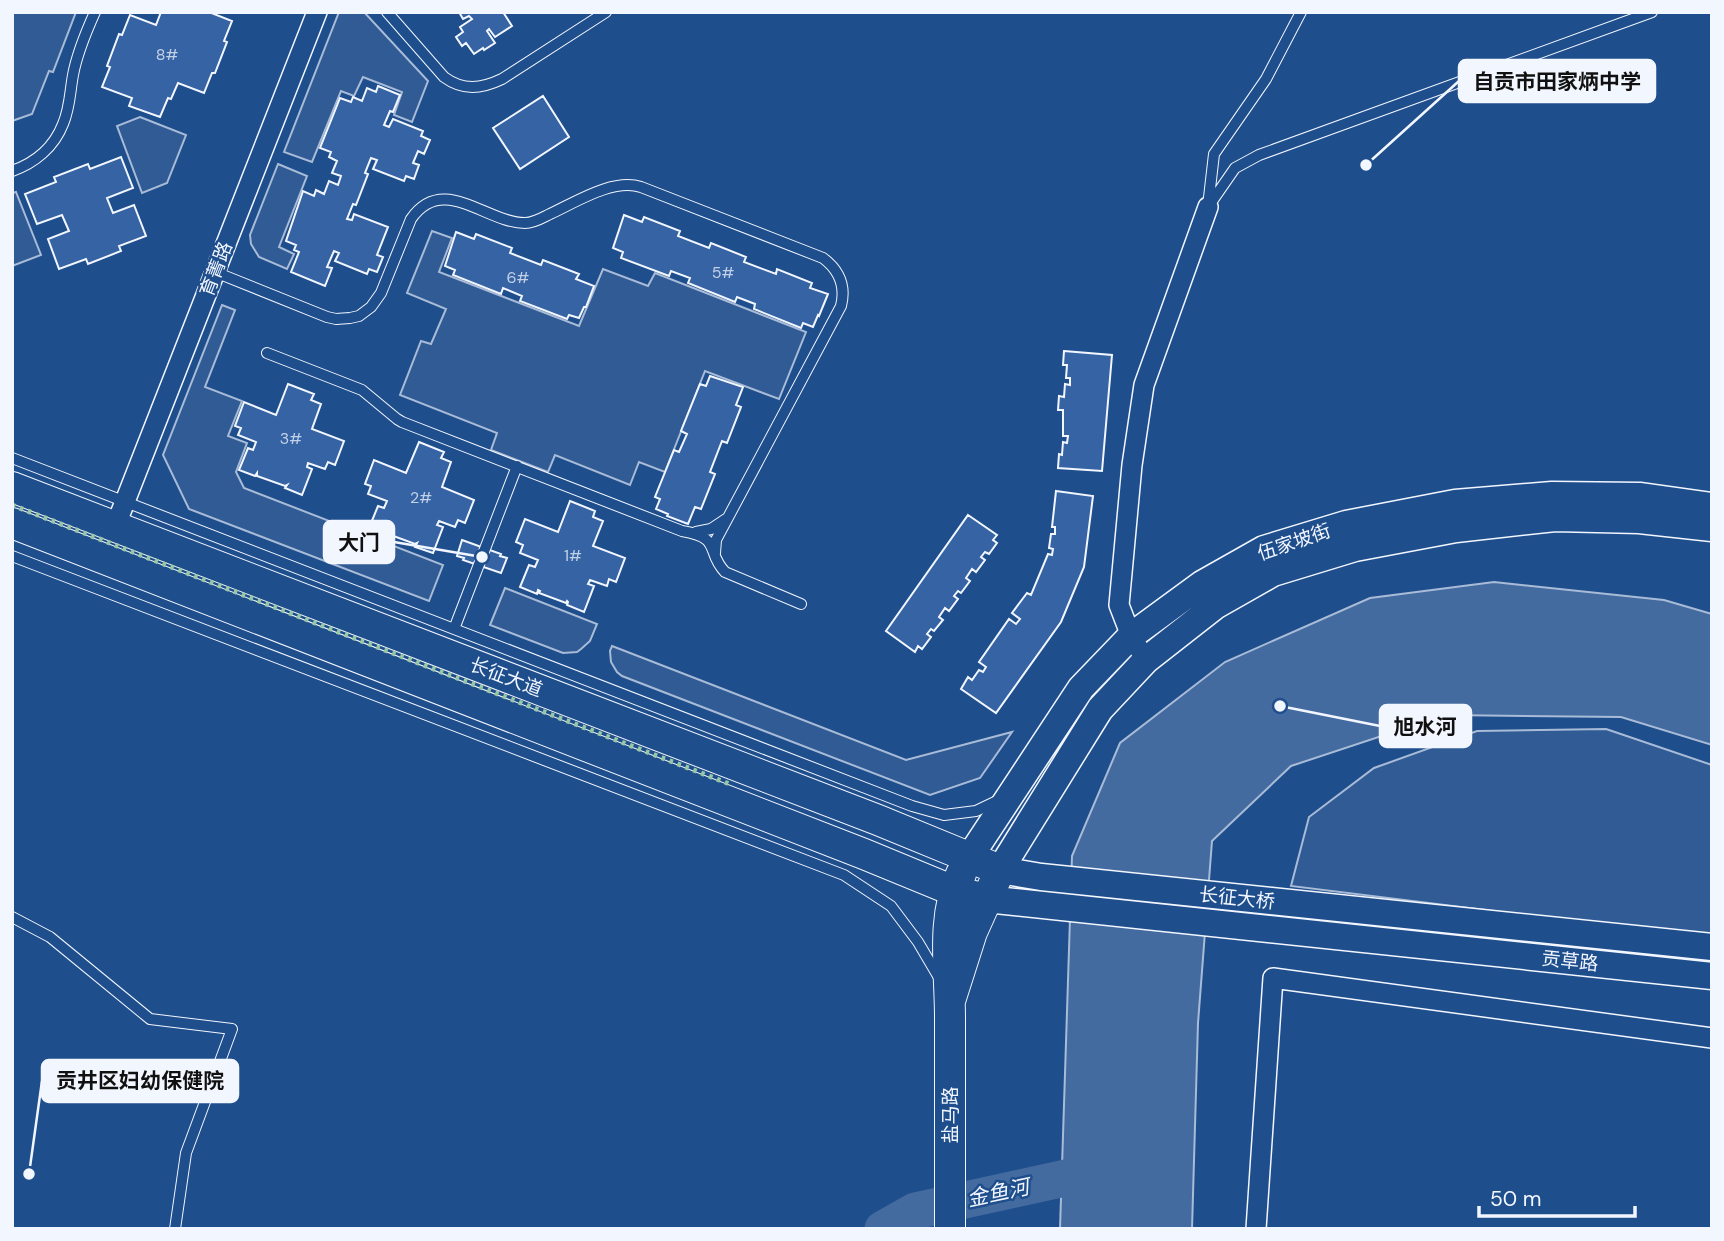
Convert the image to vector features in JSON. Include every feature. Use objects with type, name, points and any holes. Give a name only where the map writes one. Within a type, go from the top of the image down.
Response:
[{"type":"main road","name":"长征大道","points":[[12,486],[120,514],[999,870]]},
{"type":"main road","name":"长征大道","points":[[12,523],[954,891],[986,900]]},
{"type":"main road","name":"盐马路","points":[[950,1229],[948,928],[954,891],[969,858]]},
{"type":"main road","points":[[950,1001],[972,932],[999,870]]},
{"type":"street","name":"育菁路","points":[[120,514],[317,12]]},
{"type":"street","points":[[1146,660],[1131,636],[1119,605],[1132,465],[1144,385],[1208,207]]},
{"type":"street","name":"伍家坡街","points":[[969,858],[1081,688],[1131,636],[1202,583],[1264,549],[1346,524],[1455,503],[1552,495],[1641,496],[1712,506]]},
{"type":"street","name":"伍家坡街","points":[[999,870],[1100,709],[1146,660],[1215,606],[1273,573],[1355,548],[1456,529],[1555,518],[1639,520],[1712,528]]},
{"type":"street","name":"长征大桥","points":[[999,870],[1041,877],[1434,918]]},
{"type":"street","name":"长征大桥","points":[[986,900],[1427,945]]},
{"type":"street","name":"贡草路","points":[[1434,918],[1712,947]]},
{"type":"street","name":"贡草路","points":[[1427,945],[1712,976]]},
{"type":"street","points":[[1256,1229],[1273,978],[1712,1038]]},
{"type":"lane","points":[[12,171],[42,155],[64,124],[77,57],[95,12]]},
{"type":"lane","points":[[387,12],[444,77],[453,83],[476,88],[502,79],[606,12]]},
{"type":"lane","points":[[1208,207],[1214,154],[1266,79],[1301,12]]},
{"type":"lane","points":[[1208,207],[1235,168],[1259,155],[1652,12]]},
{"type":"lane","points":[[215,272],[327,317],[350,318],[366,312],[377,301],[411,219],[416,212],[430,203],[455,200],[508,220],[526,223],[541,219],[610,187],[625,184],[641,187],[816,254],[834,267],[841,279],[841,306],[716,540],[715,552]]},
{"type":"lane","points":[[267,353],[362,390],[402,422],[682,531],[704,537],[712,546],[720,568],[731,576],[801,604]]},
{"type":"lane","points":[[12,458],[120,514],[454,629],[912,806],[944,815],[976,811],[1012,793]]},
{"type":"lane","points":[[454,629],[517,466]]},
{"type":"lane","points":[[692,533],[711,529],[731,513]]},
{"type":"lane","points":[[12,556],[844,875],[891,906],[918,942],[950,1001]]},
{"type":"lane","points":[[12,917],[50,937],[149,1019],[232,1029],[186,1153],[175,1229]]},
{"type":"shaded area","points":[[12,12],[76,12],[53,72],[49,71],[32,114],[12,121]]},
{"type":"shaded area","points":[[339,12],[364,12],[428,81],[412,122],[394,115],[402,92],[363,77],[354,96],[341,91],[312,162],[284,152]]},
{"type":"shaded area","points":[[140,117],[186,135],[167,183],[142,193],[117,126]]},
{"type":"shaded area","points":[[278,164],[307,176],[279,247],[294,254],[287,269],[259,257],[251,244],[250,235]]},
{"type":"shaded area","points":[[16,192],[41,255],[12,266],[12,193]]},
{"type":"shaded area","points":[[432,231],[452,238],[439,272],[579,326],[603,269],[648,286],[655,273],[806,332],[779,399],[705,371],[665,472],[639,462],[630,485],[555,455],[548,472],[491,450],[497,433],[400,395],[421,341],[431,344],[446,309],[407,293]]},
{"type":"shaded area","points":[[222,305],[235,310],[205,387],[242,401],[228,436],[247,443],[236,472],[244,488],[443,565],[429,601],[189,509],[163,455]]},
{"type":"shaded area","points":[[1494,582],[1664,600],[1712,614],[1712,745],[1621,717],[1445,715],[1291,766],[1212,841],[1198,1023],[1192,1229],[1060,1229],[1072,856],[1120,743],[1225,662],[1370,598]]},
{"type":"shaded area","points":[[505,588],[597,624],[590,641],[577,652],[563,653],[490,625]]},
{"type":"shaded area","points":[[612,646],[906,760],[1012,732],[980,778],[930,795],[622,676],[611,662]]},
{"type":"shaded area","points":[[1606,729],[1712,765],[1712,938],[1291,886],[1309,817],[1374,768],[1477,731]]},
{"type":"building","points":[[161,12],[209,12],[232,21],[215,73],[212,73],[204,93],[178,83],[160,117],[129,106],[132,98],[102,87],[119,34],[122,35],[130,15],[156,25]]},
{"type":"building","points":[[459,12],[503,12],[512,26],[495,37],[489,29],[487,31],[495,43],[474,54],[466,43],[462,46],[456,37],[463,32],[460,27],[472,19],[469,16],[463,19]]},
{"type":"building","points":[[378,86],[400,95],[384,125],[389,127],[393,119],[423,131],[421,136],[430,140],[424,154],[418,151],[413,163],[419,165],[414,179],[406,176],[404,181],[373,169],[377,160],[371,158],[356,205],[353,204],[347,219],[352,220],[354,214],[388,227],[377,255],[383,257],[377,272],[369,269],[367,274],[335,261],[339,253],[334,251],[327,267],[332,268],[325,286],[291,272],[299,252],[294,250],[296,245],[286,241],[303,191],[314,196],[316,190],[324,194],[329,181],[338,185],[341,176],[332,173],[337,161],[329,157],[331,152],[320,148],[340,98],[351,102],[353,97],[362,101],[367,88],[376,92]]},
{"type":"building","points":[[543,96],[569,137],[520,169],[493,128]]},
{"type":"building","points":[[121,157],[133,188],[107,198],[113,213],[134,205],[146,236],[119,246],[121,251],[88,264],[86,259],[59,269],[48,239],[69,231],[62,215],[37,224],[25,194],[56,182],[54,177],[88,164],[90,169]]},
{"type":"building","points":[[624,215],[642,222],[644,217],[680,231],[678,236],[709,248],[711,243],[746,257],[744,262],[776,274],[777,269],[812,283],[810,288],[828,294],[813,327],[803,323],[801,328],[754,309],[755,304],[737,297],[735,302],[688,283],[690,278],[671,271],[669,276],[621,258],[623,252],[613,248]]},
{"type":"building","points":[[456,232],[474,239],[476,234],[512,248],[510,253],[541,265],[543,260],[579,274],[576,279],[594,286],[579,318],[569,315],[567,319],[520,301],[522,296],[503,288],[501,294],[453,275],[455,270],[445,266]]},
{"type":"building","points":[[1064,351],[1112,355],[1102,471],[1058,468],[1059,454],[1062,455],[1063,442],[1067,443],[1068,436],[1063,436],[1063,410],[1058,410],[1059,396],[1064,397],[1065,384],[1070,385],[1070,378],[1066,378],[1067,365],[1063,365]]},
{"type":"building","points":[[710,376],[743,387],[736,405],[741,407],[727,443],[722,441],[710,472],[715,474],[701,509],[695,507],[688,524],[656,509],[660,499],[655,497],[674,450],[679,452],[687,434],[681,431],[700,384],[706,386]]},
{"type":"building","points":[[288,384],[314,394],[311,400],[321,404],[312,429],[344,441],[335,465],[328,462],[325,469],[308,463],[307,467],[312,469],[302,495],[285,488],[287,485],[257,476],[257,473],[255,476],[239,470],[248,448],[253,450],[256,442],[238,435],[241,428],[235,426],[244,402],[276,415]]},
{"type":"building","points":[[419,442],[444,452],[441,458],[451,462],[442,487],[474,500],[465,523],[458,520],[455,527],[439,521],[437,525],[443,527],[433,553],[415,547],[417,543],[388,534],[387,531],[385,535],[369,528],[378,506],[384,508],[387,501],[368,494],[371,486],[365,484],[374,460],[406,473]]},
{"type":"building","points":[[1056,491],[1093,496],[1084,567],[1061,622],[996,713],[961,689],[968,677],[972,680],[979,670],[983,672],[986,667],[979,662],[1009,619],[1016,624],[1020,619],[1012,613],[1027,593],[1031,595],[1048,554],[1052,555],[1053,549],[1049,548],[1051,534],[1055,534],[1055,527],[1052,527]]},
{"type":"building","points":[[570,501],[595,511],[593,517],[603,521],[593,546],[625,558],[616,582],[609,579],[607,586],[590,580],[588,584],[594,586],[584,612],[567,605],[567,601],[566,603],[539,593],[538,590],[537,594],[520,587],[529,565],[535,567],[538,560],[520,553],[523,545],[516,542],[525,519],[558,532]]},
{"type":"building","points":[[968,515],[997,535],[993,540],[997,543],[989,554],[985,552],[981,557],[985,560],[976,572],[972,569],[966,578],[970,581],[961,593],[958,591],[954,596],[958,599],[949,611],[945,608],[939,617],[943,620],[934,631],[931,629],[927,634],[931,637],[922,649],[918,646],[915,652],[886,631]]},
{"type":"building","points":[[462,540],[507,558],[501,573],[457,556]]},
{"type":"waterway","name":"金鱼河","points":[[883,1229],[915,1211],[1111,1168]]},
{"type":"hedge","points":[[12,505],[732,785]]},
{"type":"place","name":"自贡市田家炳中学","points":[[1366,165]]},
{"type":"place","name":"大门","points":[[482,557]]},
{"type":"place","name":"旭水河","points":[[1280,706]]},
{"type":"place","name":"贡井区妇幼保健院","points":[[29,1174]]}]
